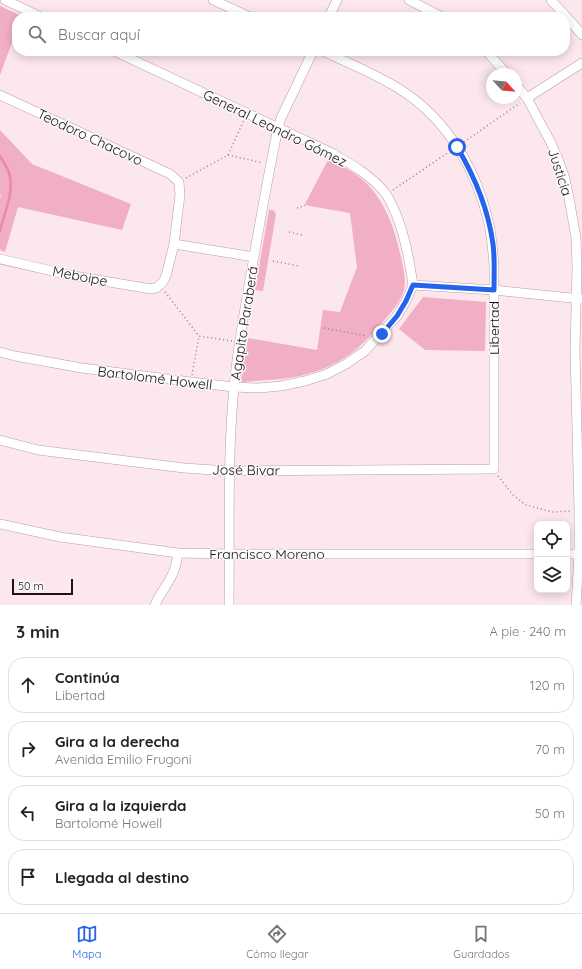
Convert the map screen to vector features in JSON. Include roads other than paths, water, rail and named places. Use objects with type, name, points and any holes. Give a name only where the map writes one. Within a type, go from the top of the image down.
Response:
[{"type":"street","points":[[5,0],[30,12]]},
{"type":"street","points":[[213,0],[239,12]]},
{"type":"street","points":[[331,12],[337,0]]},
{"type":"street","points":[[410,0],[433,12]]},
{"type":"street","points":[[551,0],[562,12]]},
{"type":"street","points":[[570,21],[582,35]]},
{"type":"street","name":"General Leandro Gómez","points":[[125,56],[332,153],[369,176],[386,194],[396,213],[406,244],[413,285]]},
{"type":"street","name":"Agapito Paraberá","points":[[229,605],[229,471],[234,387],[240,343],[270,165],[278,128],[281,118],[311,56]]},
{"type":"street","name":"Libertad","points":[[333,56],[390,83],[424,108],[448,133],[477,184],[484,205],[493,245],[494,469]]},
{"type":"street","points":[[491,56],[502,68]]},
{"type":"street","points":[[528,98],[582,63]]},
{"type":"street","name":"Justicia","points":[[522,92],[528,98],[550,141],[565,179],[576,238],[579,299],[576,350],[580,554],[576,605]]},
{"type":"street","name":"Teodoro Chacovo","points":[[0,95],[170,174],[179,182],[180,195],[174,244]]},
{"type":"street","points":[[174,244],[254,257]]},
{"type":"street","name":"Meboipe","points":[[0,259],[74,276],[151,289],[160,285],[166,276],[174,244]]},
{"type":"street","points":[[413,285],[494,290],[579,299]]},
{"type":"street","name":"Bartolomé Howell","points":[[0,352],[82,368],[191,382],[234,387],[259,388],[281,386],[305,381],[327,374],[365,352],[397,316],[413,285]]},
{"type":"street","name":"José Bivar","points":[[0,440],[38,450],[168,466],[229,471],[494,469]]},
{"type":"street","name":"Francisco Moreno","points":[[0,524],[60,537],[178,553],[534,554]]},
{"type":"street","points":[[155,605],[160,594],[172,577],[178,553]]},
{"type":"waterway","points":[[0,156],[9,173],[11,188],[0,231]]}]
